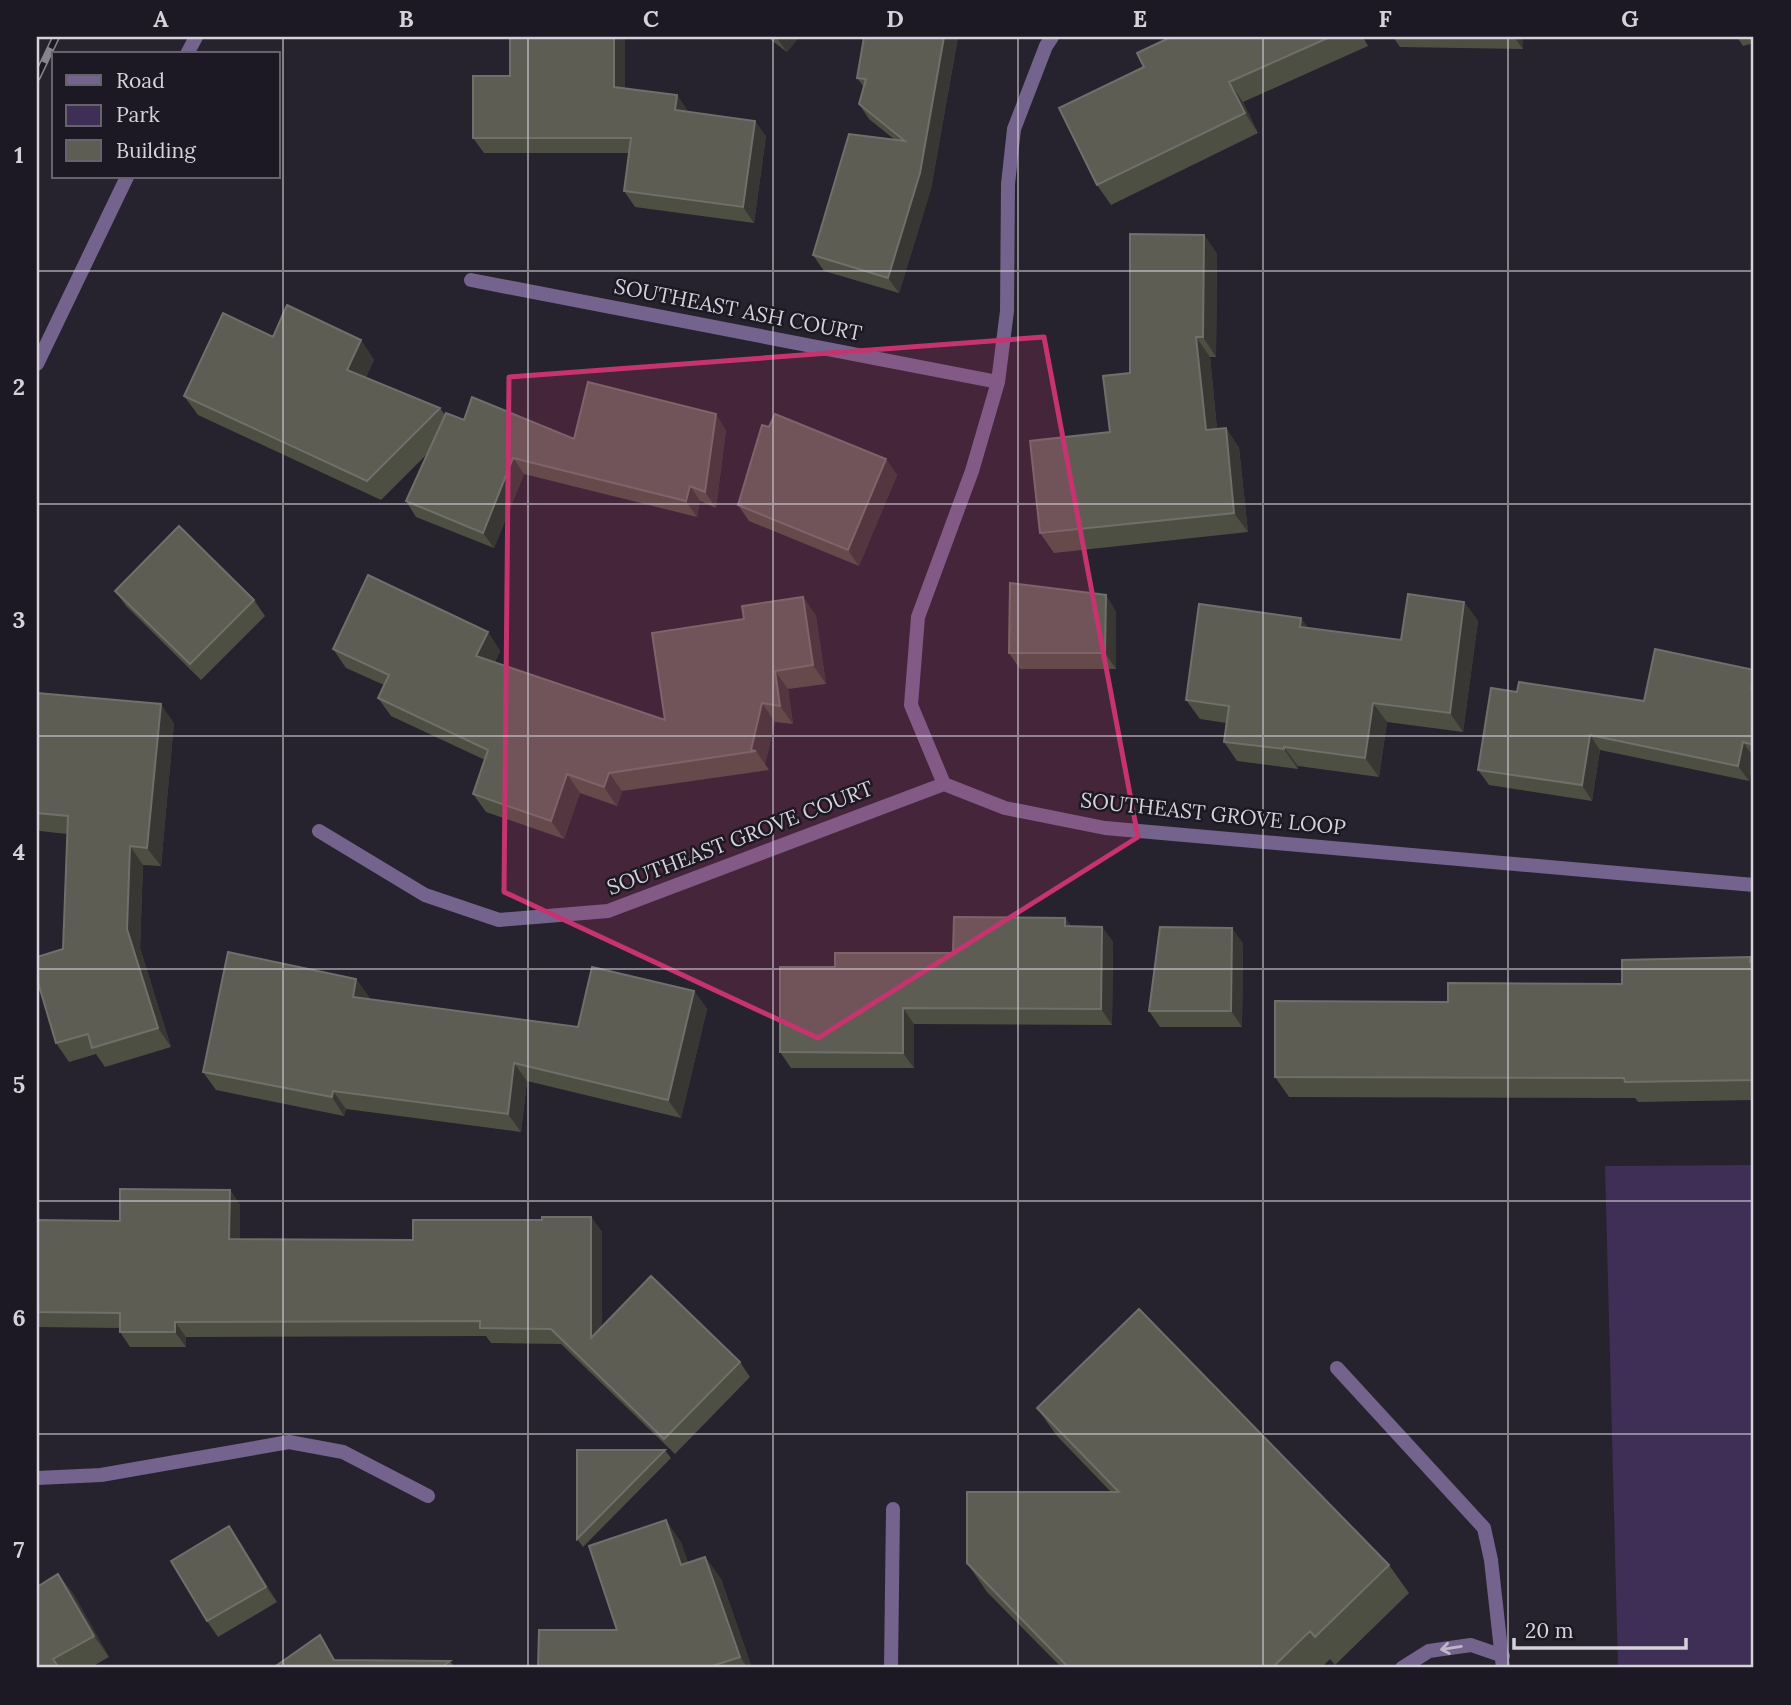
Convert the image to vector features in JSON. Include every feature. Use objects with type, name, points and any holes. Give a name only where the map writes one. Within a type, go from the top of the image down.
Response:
[{"type":"street","points":[[944,784],[911,705],[918,617],[972,471],[998,382],[1007,311],[1008,184],[1014,129],[1046,46],[1052,37]]},
{"type":"street","points":[[37,364],[127,178]]},
{"type":"street","name":"SOUTHEAST ASH COURT","points":[[471,280],[998,382]]},
{"type":"street","name":"SOUTHEAST GROVE COURT","points":[[318,831],[425,895],[499,920],[608,911],[944,784]]},
{"type":"street","name":"SOUTHEAST GROVE LOOP","points":[[944,784],[1005,808],[1105,828],[1754,885]]},
{"type":"street","points":[[1337,1368],[1484,1528],[1491,1560],[1503,1662]]},
{"type":"street","points":[[37,1478],[101,1475],[289,1442],[343,1452],[428,1496]]},
{"type":"street","points":[[891,1668],[893,1508]]},
{"type":"street","points":[[1402,1668],[1429,1651],[1471,1645],[1503,1662]]},
{"type":"highlighted area","points":[[1044,337],[1138,837],[818,1038],[504,892],[509,377]]},
{"type":"green space","points":[[1754,1165],[1754,1668],[1618,1668],[1605,1166]]},
{"type":"building","points":[[510,37],[614,37],[614,87],[677,95],[675,110],[755,121],[743,207],[624,191],[631,138],[473,138],[473,76],[510,76]]},
{"type":"building","points":[[864,37],[944,37],[920,173],[888,278],[813,255],[849,134],[905,141],[859,104],[866,79],[857,78]]},
{"type":"building","points":[[1171,37],[1330,37],[1229,82],[1245,113],[1097,185],[1059,108],[1144,67],[1137,53]]},
{"type":"building","points":[[1130,234],[1204,235],[1203,337],[1196,337],[1206,430],[1226,428],[1234,513],[1040,533],[1030,441],[1110,432],[1103,376],[1130,373]]},
{"type":"building","points":[[287,305],[361,340],[347,370],[440,408],[367,481],[184,396],[223,313],[273,337]]},
{"type":"building","points":[[588,382],[716,414],[705,492],[690,486],[686,501],[513,458],[483,533],[406,501],[446,413],[464,420],[472,397],[574,439]]},
{"type":"building","points":[[775,414],[886,459],[848,550],[738,505],[762,425],[769,427]]},
{"type":"building","points":[[179,526],[254,600],[190,664],[115,591]]},
{"type":"building","points":[[368,575],[488,632],[476,656],[665,720],[652,633],[744,619],[742,606],[803,597],[813,665],[775,671],[780,706],[762,703],[751,750],[756,751],[609,773],[604,787],[567,774],[551,821],[473,794],[488,750],[378,698],[389,675],[333,649]]},
{"type":"building","points":[[1010,583],[1106,595],[1105,653],[1009,653]]},
{"type":"building","points":[[1408,594],[1464,602],[1450,713],[1373,703],[1365,758],[1224,742],[1229,706],[1186,700],[1199,604],[1301,618],[1300,627],[1401,640]]},
{"type":"building","points":[[1655,649],[1754,670],[1751,689],[1754,690],[1754,745],[1743,742],[1738,766],[1590,735],[1582,785],[1478,770],[1491,688],[1517,692],[1519,682],[1644,701]]},
{"type":"building","points":[[37,693],[161,704],[147,848],[130,846],[127,929],[158,1028],[92,1048],[88,1034],[56,1043],[37,979],[37,957],[63,949],[68,816],[37,813]]},
{"type":"building","points":[[954,917],[1065,918],[1065,926],[1102,927],[1101,1009],[903,1008],[903,1053],[780,1052],[780,967],[835,967],[835,953],[953,953]]},
{"type":"building","points":[[1160,927],[1232,928],[1231,1011],[1149,1011]]},
{"type":"building","points":[[228,952],[356,979],[353,997],[578,1027],[592,967],[694,991],[668,1100],[514,1063],[508,1114],[333,1091],[332,1097],[203,1072]]},
{"type":"building","points":[[1750,957],[1750,962],[1754,962],[1754,1080],[1625,1082],[1624,1078],[1275,1077],[1275,1001],[1448,1002],[1448,983],[1622,984],[1622,960]]},
{"type":"building","points":[[120,1189],[230,1190],[229,1239],[413,1240],[413,1220],[542,1220],[542,1217],[591,1217],[591,1338],[651,1276],[740,1362],[664,1439],[551,1329],[480,1328],[480,1321],[175,1322],[175,1332],[120,1332],[120,1313],[37,1312],[37,1220],[120,1221]]},
{"type":"building","points":[[1139,1309],[1389,1565],[1315,1637],[1310,1631],[1272,1668],[1069,1668],[967,1563],[967,1492],[1119,1492],[1037,1408]]},
{"type":"building","points":[[577,1450],[665,1450],[577,1539]]},
{"type":"building","points":[[666,1520],[681,1565],[705,1557],[740,1657],[706,1668],[538,1668],[539,1630],[617,1630],[589,1546]]},
{"type":"building","points":[[229,1526],[266,1587],[207,1621],[171,1561]]},
{"type":"building","points":[[58,1574],[94,1636],[53,1659],[59,1668],[37,1668],[37,1587]]},
{"type":"building","points":[[320,1635],[334,1660],[450,1661],[440,1668],[273,1668]]},
{"type":"railway","points":[[37,77],[56,37]]}]
